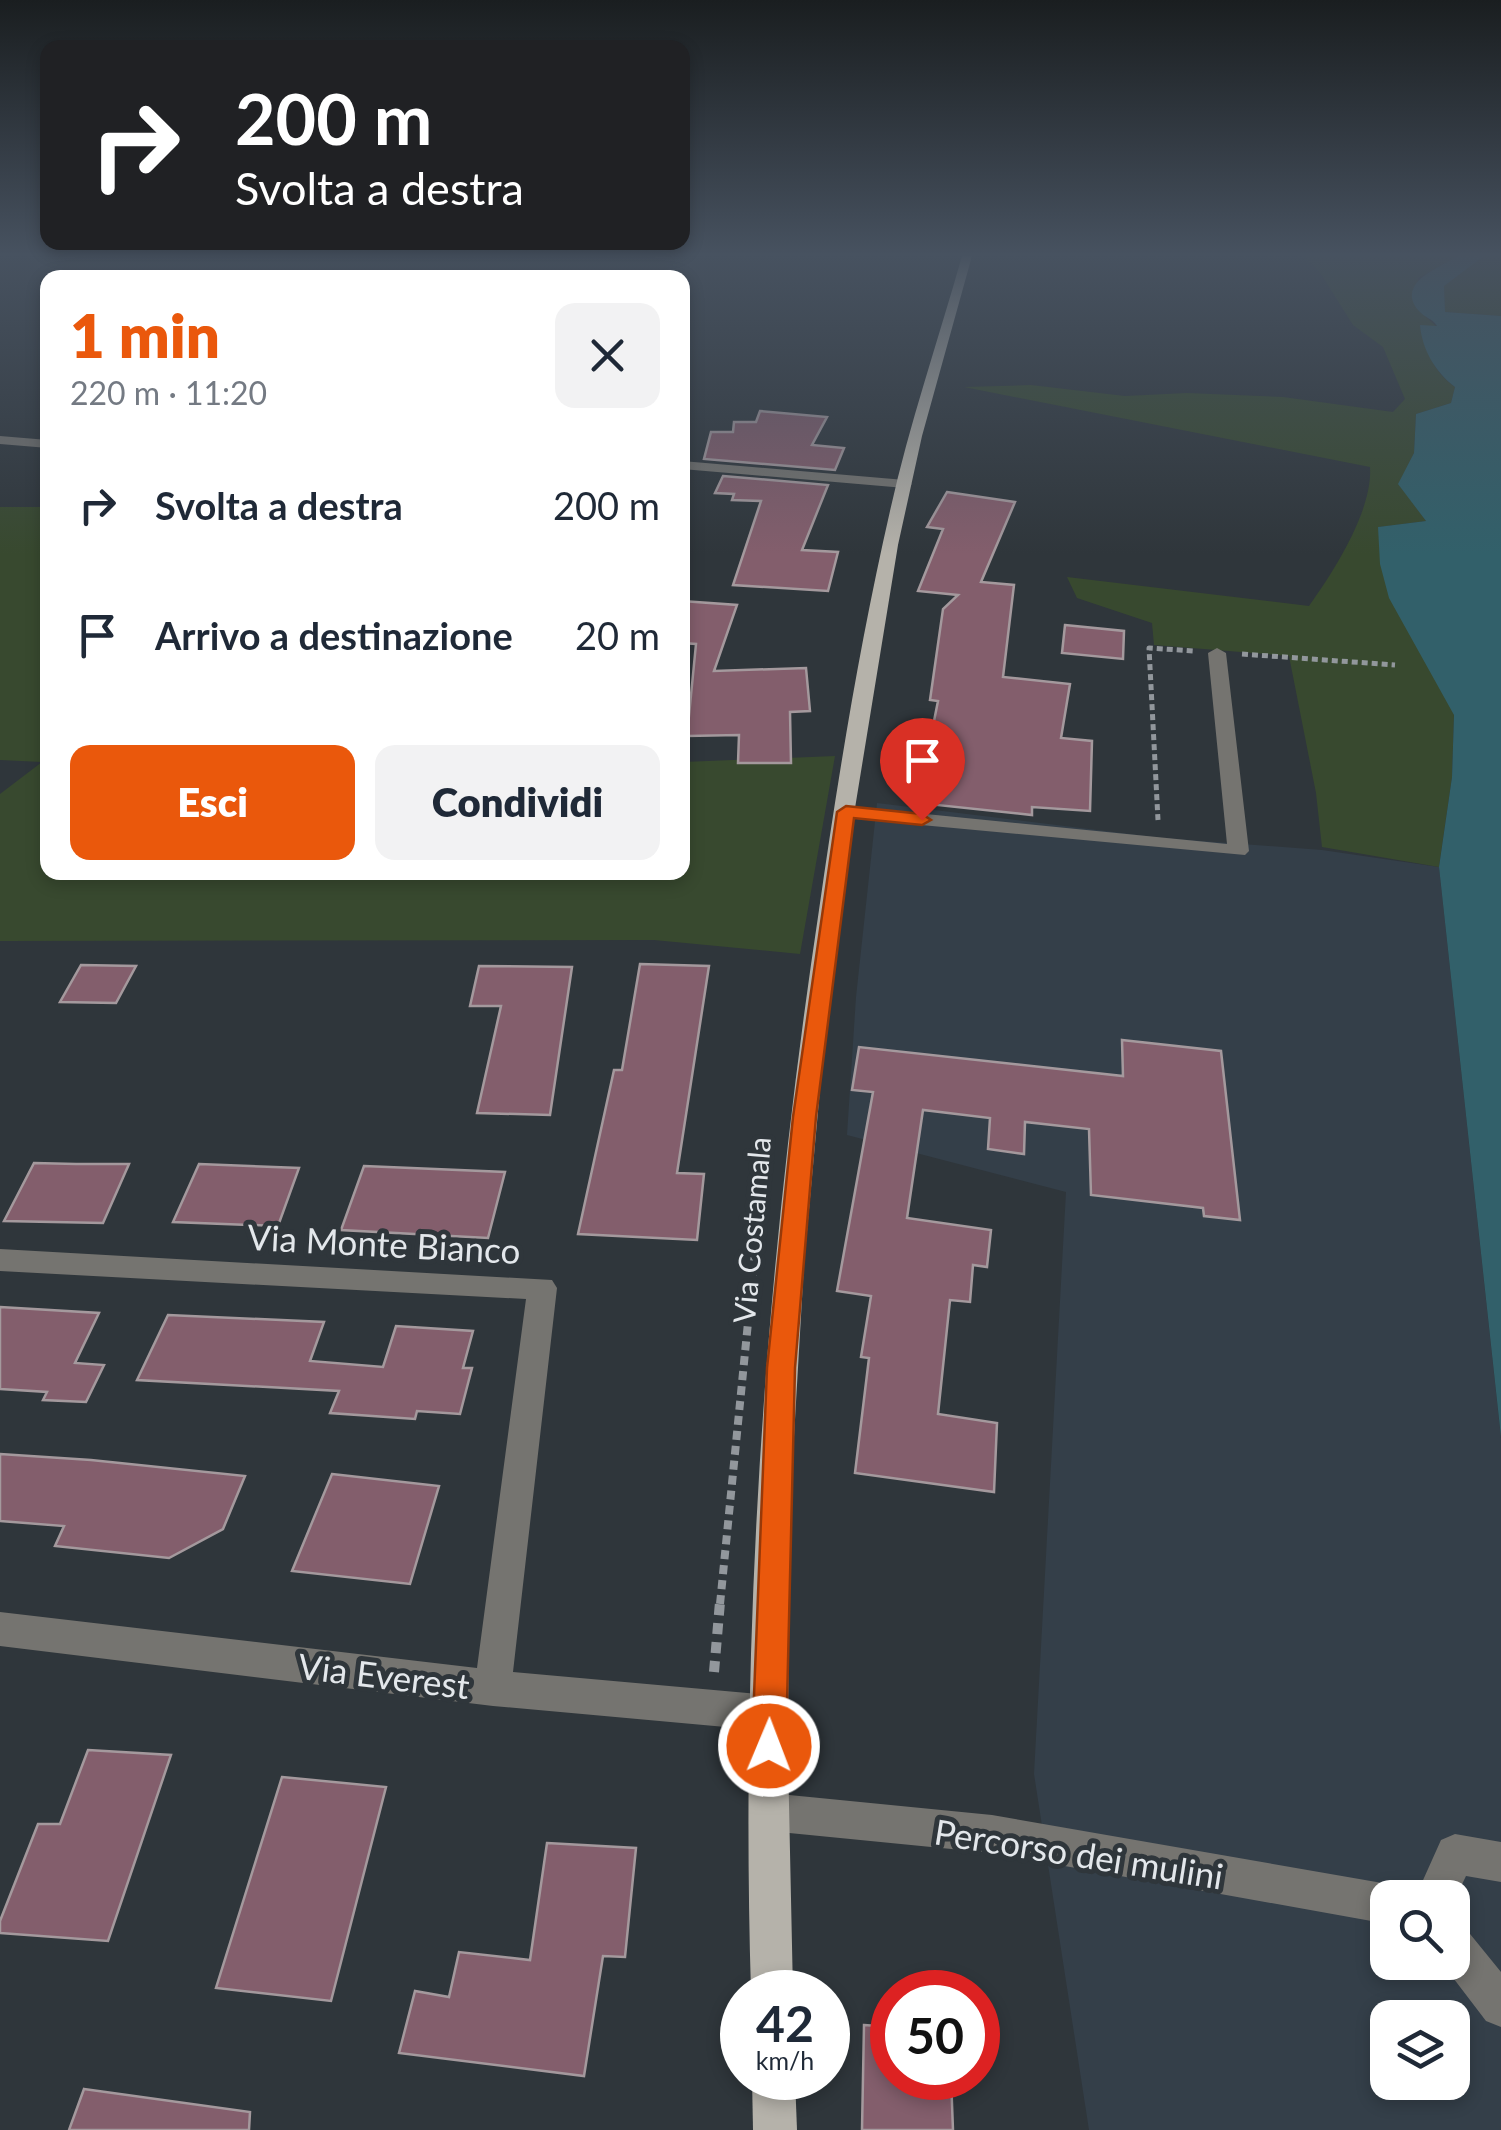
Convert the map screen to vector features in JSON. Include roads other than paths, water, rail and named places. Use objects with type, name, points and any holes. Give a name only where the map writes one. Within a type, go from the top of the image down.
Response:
[{"type":"main road","name":"Via Costamala","points":[[772,1970],[770,1712],[781,1368],[804,1117],[846,812],[890,542],[941,355]]},
{"type":"main road","points":[[774,2100],[775,2130]]},
{"type":"street","points":[[0,440],[40,443]]},
{"type":"street","points":[[690,465],[905,484]]},
{"type":"street","points":[[846,812],[1238,851],[1216,652]]},
{"type":"street","name":"Via Monte Bianco","points":[[0,1260],[542,1288],[494,1688]]},
{"type":"street","name":"Via Everest","points":[[0,1630],[494,1688],[770,1712]]},
{"type":"street","name":"Percorso dei mulini","points":[[769,1812],[992,1834],[1370,1901]]},
{"type":"street","points":[[1443,1880],[1455,1854],[1501,1862]]},
{"type":"street","points":[[1470,1966],[1501,2006]]},
{"type":"water","points":[[1429,355],[1501,355],[1501,1437],[1439,867],[1452,777],[1454,715],[1389,598],[1380,564],[1378,527],[1426,521],[1398,484],[1414,453],[1416,414],[1451,403],[1455,387]]}]
